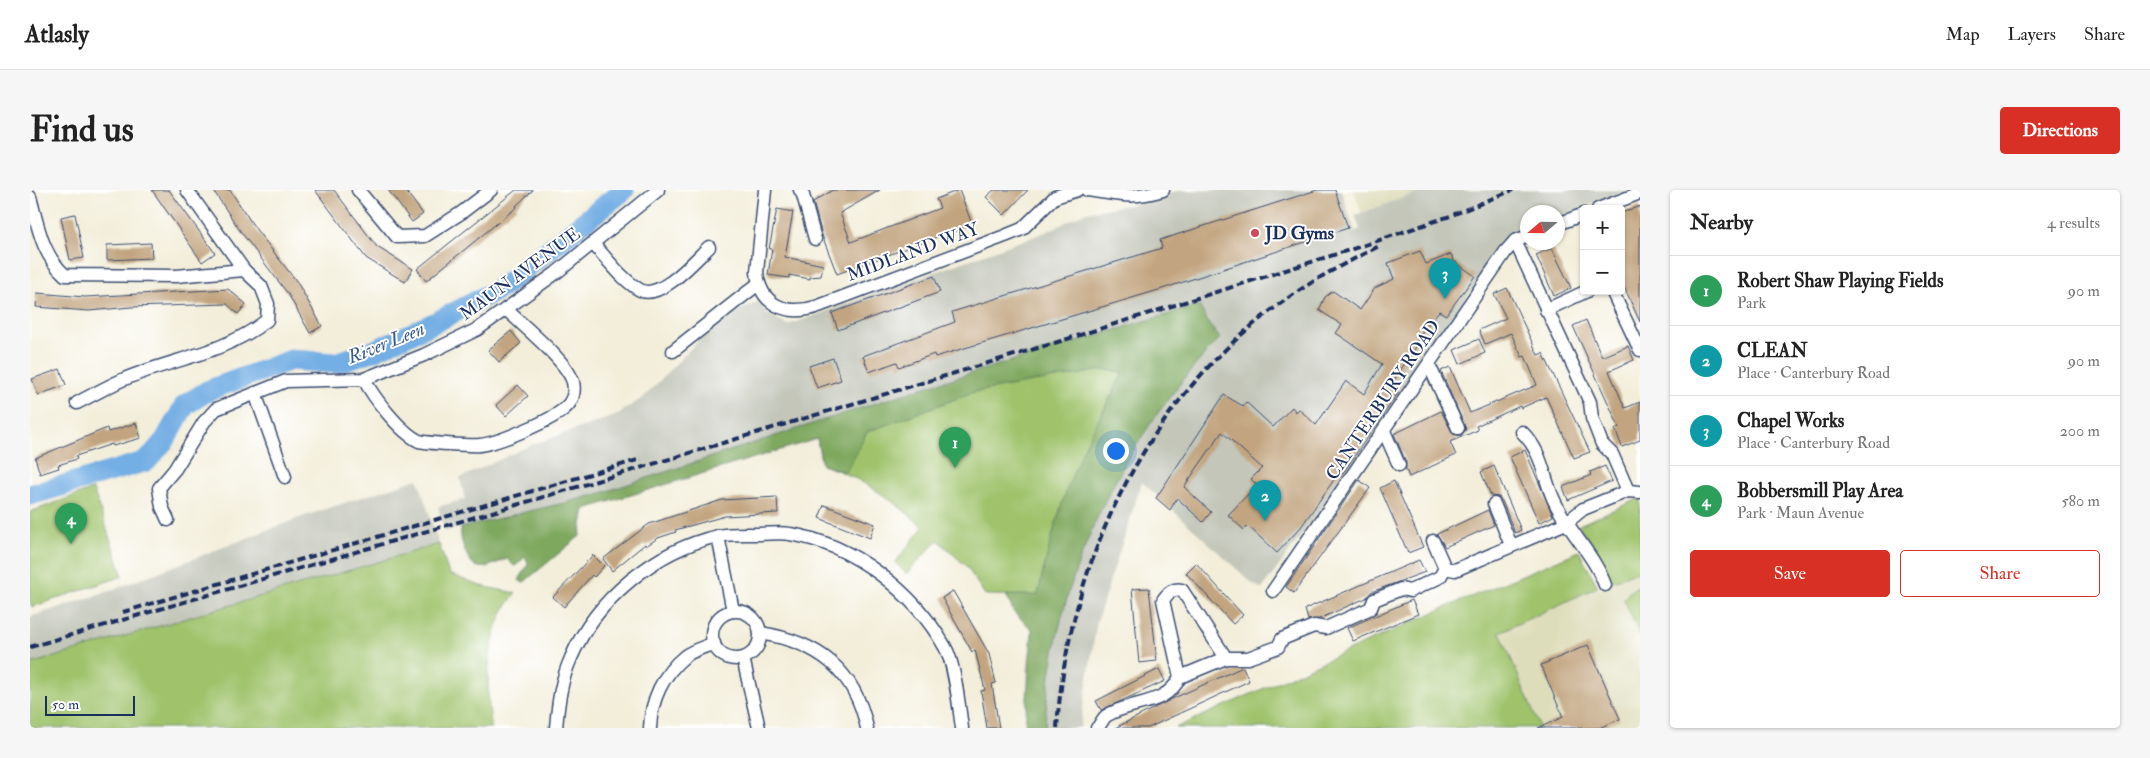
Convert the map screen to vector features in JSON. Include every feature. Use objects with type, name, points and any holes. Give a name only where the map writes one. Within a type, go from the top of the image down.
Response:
[{"type":"street","points":[[77,403],[123,380],[200,355],[251,333],[267,320],[268,304],[261,286],[244,270],[187,190]]},
{"type":"street","points":[[358,190],[397,237],[425,236],[461,213],[491,190]]},
{"type":"street","name":"MAUN AVENUE","points":[[168,520],[156,509],[159,488],[182,459],[204,422],[216,409],[286,381],[364,378],[424,355],[478,329],[593,244],[658,190]]},
{"type":"street","points":[[673,351],[758,284],[757,272],[766,190]]},
{"type":"street","points":[[800,190],[815,239]]},
{"type":"street","name":"MIDLAND WAY","points":[[758,284],[763,294],[774,303],[793,312],[804,310],[1022,229],[1055,198],[1077,190]]},
{"type":"street","points":[[1086,190],[1125,197],[1163,190]]},
{"type":"street","points":[[1608,205],[1640,193]]},
{"type":"street","points":[[30,197],[46,251],[52,264],[65,275],[176,276],[244,270]]},
{"type":"street","points":[[1565,221],[1580,216]]},
{"type":"street","points":[[1444,568],[1455,570],[1566,523],[1583,509],[1634,492],[1612,454],[1602,444],[1592,418],[1590,402],[1514,241],[1520,239]]},
{"type":"street","name":"CANTERBURY ROAD","points":[[1273,591],[1514,241]]},
{"type":"street","points":[[593,244],[632,284],[642,291],[653,292],[665,287],[709,247]]},
{"type":"street","points":[[1546,310],[1580,294]]},
{"type":"street","points":[[1614,295],[1640,350]]},
{"type":"street","points":[[364,378],[372,394],[403,428],[420,441],[479,445],[507,438],[548,419],[568,405],[573,395],[573,383],[550,351],[506,309]]},
{"type":"street","points":[[1429,365],[1458,428]]},
{"type":"street","points":[[255,393],[280,473]]},
{"type":"street","points":[[1384,431],[1399,465]]},
{"type":"street","points":[[1522,432],[1532,442],[1540,457],[1553,500],[1602,577],[1605,585]]},
{"type":"street","points":[[1494,504],[1511,546]]},
{"type":"street","points":[[556,728],[559,698],[571,657],[590,626],[612,597],[637,574],[669,554],[718,536],[789,534],[825,544],[879,572],[924,616],[946,648],[962,728]]},
{"type":"street","points":[[718,536],[733,611]]},
{"type":"street","points":[[1180,677],[1226,658],[1248,658],[1278,647],[1282,639],[1314,626],[1326,628],[1370,608],[1374,600],[1401,589],[1410,591],[1440,578],[1444,568],[1433,541]]},
{"type":"street","points":[[1097,728],[1104,717],[1130,705],[1141,705],[1174,689],[1180,677],[1163,600],[1168,593],[1177,589],[1182,590],[1226,658]]},
{"type":"street","points":[[733,611],[742,611],[750,615],[756,621],[760,633],[755,650],[744,658],[727,657],[721,653],[714,643],[714,627],[718,620],[724,614],[733,611]]},
{"type":"street","points":[[760,633],[780,636],[813,651],[838,668],[850,682],[862,706],[867,728]]},
{"type":"street","points":[[650,728],[650,717],[657,692],[668,674],[686,656],[714,643]]},
{"type":"street","points":[[744,658],[758,728]]},
{"type":"shaded area","points":[[1180,190],[1341,190],[1355,231],[1360,229],[1355,215],[1424,190],[1625,190],[1588,205],[1580,205],[1580,208],[1565,214],[1565,205],[1520,205],[1520,233],[1507,238],[1348,472],[1262,589],[1253,584],[1142,482],[1097,621],[1080,728],[1025,728],[1028,661],[1038,596],[817,439],[522,528],[509,514],[445,532],[438,507],[465,499],[460,478],[531,445],[615,416],[644,397],[701,338],[738,311],[758,302],[767,314],[788,325],[1046,232],[1086,212],[1140,203]]},
{"type":"shaded area","points":[[1354,190],[1424,190],[1361,212]]},
{"type":"shaded area","points":[[418,479],[439,544],[30,664],[30,617],[104,593],[307,515]]},
{"type":"shaded area","points":[[1640,570],[1640,728],[1540,728],[1500,632]]},
{"type":"green space","points":[[1199,305],[1210,326],[1220,338],[1184,379],[1151,423],[1122,469],[1097,518],[1077,568],[1061,620],[1050,673],[1045,728],[1025,728],[1032,629],[1014,613],[1006,595],[1038,595],[1046,558],[1062,503],[1083,450],[1123,372],[1104,370],[974,392],[867,432],[846,472],[822,465],[817,439],[585,509],[580,536],[523,583],[519,580],[528,564],[525,557],[515,567],[507,559],[487,567],[477,567],[469,559],[463,545],[461,528],[598,494],[928,386]]},
{"type":"green space","points":[[1140,347],[1106,406],[1077,467],[1055,531],[1038,596],[985,595],[967,567],[938,540],[906,574],[895,563],[923,527],[876,490],[850,476],[822,465],[817,439],[974,392]]},
{"type":"green space","points":[[93,489],[123,576],[32,607],[30,602],[30,512]]},
{"type":"green space","points":[[1640,498],[1640,570],[1611,582],[1579,525]]},
{"type":"green space","points":[[439,544],[449,574],[481,586],[516,593],[501,616],[490,657],[488,700],[492,728],[30,728],[30,664]]},
{"type":"green space","points":[[1579,551],[1598,587],[1500,632],[1540,728],[1175,728],[1423,617]]},
{"type":"green space","points":[[1640,584],[1640,636],[1624,599],[1629,592]]},
{"type":"building","points":[[152,190],[169,190],[215,253],[202,262]]},
{"type":"building","points":[[213,190],[230,190],[255,228],[297,282],[322,326],[310,333],[288,294],[241,232]]},
{"type":"building","points":[[315,190],[334,190],[377,247],[413,269],[405,282],[366,258]]},
{"type":"building","points":[[388,190],[405,190],[423,214],[412,222]]},
{"type":"building","points":[[516,190],[533,190],[517,207],[426,281],[417,269]]},
{"type":"building","points":[[833,190],[880,190],[840,213],[851,242],[940,208],[936,199],[959,190],[972,224],[837,274],[823,238],[813,202]]},
{"type":"building","points":[[994,190],[1028,190],[1004,215],[986,197]]},
{"type":"building","points":[[1317,190],[1335,190],[1348,228],[1162,289],[935,357],[934,354],[899,367],[897,362],[869,372],[863,356],[955,322],[952,312],[1162,248],[1160,240]]},
{"type":"building","points":[[1640,206],[1640,322],[1625,289],[1625,212]]},
{"type":"building","points":[[777,209],[793,212],[785,257],[823,265],[821,276],[810,277],[810,279],[789,275],[789,278],[768,275],[772,249],[769,249]]},
{"type":"building","points":[[75,214],[84,258],[70,260],[61,217]]},
{"type":"building","points":[[151,243],[152,258],[107,260],[107,245]]},
{"type":"building","points":[[1547,250],[1553,250],[1571,288],[1554,296],[1536,255]]},
{"type":"building","points":[[1420,251],[1426,264],[1451,254],[1454,261],[1475,276],[1446,315],[1439,311],[1422,332],[1414,346],[1416,347],[1389,387],[1398,393],[1340,477],[1338,474],[1301,527],[1277,553],[1248,526],[1244,530],[1228,515],[1257,485],[1251,479],[1262,468],[1222,432],[1184,487],[1211,512],[1203,522],[1177,498],[1170,510],[1156,498],[1224,395],[1243,406],[1246,402],[1273,427],[1292,407],[1296,412],[1299,409],[1316,425],[1346,381],[1364,394],[1382,364],[1336,333],[1342,325],[1319,310],[1325,297],[1333,291],[1360,310],[1375,288],[1394,279],[1388,263]]},
{"type":"building","points":[[934,276],[940,292],[838,330],[832,313]]},
{"type":"building","points":[[1507,288],[1538,355],[1543,353],[1590,452],[1574,458],[1546,397],[1521,408],[1520,406],[1476,426],[1478,430],[1450,442],[1456,455],[1409,477],[1406,470],[1406,462],[1394,434],[1441,411],[1453,434],[1461,436],[1466,429],[1441,371],[1450,367],[1470,413],[1537,385],[1525,356],[1522,357],[1511,333],[1485,344],[1479,330],[1506,318],[1494,294]]},
{"type":"building","points":[[228,289],[246,304],[238,314],[227,304],[131,307],[89,311],[36,307],[37,293],[85,297]]},
{"type":"building","points":[[1586,320],[1602,357],[1628,346],[1634,360],[1609,371],[1625,408],[1640,402],[1640,440],[1622,447],[1615,429],[1619,427],[1573,326]]},
{"type":"building","points":[[511,331],[521,343],[499,362],[488,350]]},
{"type":"building","points":[[1479,339],[1485,353],[1460,364],[1454,350]]},
{"type":"building","points":[[833,358],[841,380],[817,388],[809,366]]},
{"type":"building","points":[[60,369],[66,385],[38,395],[32,379]]},
{"type":"building","points":[[518,385],[528,396],[506,416],[496,405]]},
{"type":"building","points":[[136,423],[141,438],[113,446],[112,444],[76,456],[77,459],[58,465],[59,468],[40,474],[35,458],[107,428],[108,432]]},
{"type":"building","points":[[1525,450],[1553,516],[1539,523],[1510,457]]},
{"type":"building","points":[[1494,466],[1521,530],[1515,533],[1502,501],[1499,497],[1491,496],[1481,472]]},
{"type":"building","points":[[1605,466],[1612,481],[1568,500],[1563,487],[1591,475],[1590,472]]},
{"type":"building","points":[[1359,480],[1370,488],[1294,593],[1286,587]]},
{"type":"building","points":[[1394,481],[1423,547],[1408,553],[1380,488]]},
{"type":"building","points":[[777,497],[778,513],[725,516],[675,530],[676,532],[658,538],[646,546],[645,544],[612,571],[603,559],[649,524],[722,500]]},
{"type":"building","points":[[824,505],[875,524],[870,538],[819,518]]},
{"type":"building","points":[[1488,510],[1494,525],[1445,547],[1437,534]]},
{"type":"building","points":[[593,555],[604,566],[594,577],[592,575],[564,607],[553,597]]},
{"type":"building","points":[[1419,560],[1425,572],[1371,592],[1366,598],[1319,619],[1308,620],[1305,609]]},
{"type":"building","points":[[1196,563],[1243,615],[1233,624],[1186,573]]},
{"type":"building","points":[[1149,588],[1157,661],[1139,663],[1132,589]]},
{"type":"building","points":[[953,591],[989,654],[996,683],[992,684],[999,728],[987,728],[981,691],[985,690],[975,650],[972,652],[942,598]]},
{"type":"building","points":[[1412,600],[1418,614],[1353,641],[1347,628]]},
{"type":"building","points":[[1588,645],[1620,719],[1599,728],[1538,728],[1563,717],[1541,665]]},
{"type":"building","points":[[1243,667],[1249,681],[1148,728],[1115,728],[1174,698]]},
{"type":"building","points":[[1159,669],[1165,681],[1101,710],[1096,701]]},
{"type":"waterway","name":"River Leen","points":[[30,495],[147,461],[165,440],[185,405],[209,390],[291,360],[335,363],[373,351],[436,322],[501,288],[624,190]]},
{"type":"railway","points":[[30,647],[537,499],[1061,341],[1362,246],[1450,216],[1513,190]]},
{"type":"railway","points":[[1057,728],[1064,666],[1078,605],[1097,546],[1123,489],[1154,435],[1192,385],[1235,340],[1295,293],[1379,246]]},
{"type":"railway","points":[[123,612],[641,459]]},
{"type":"place","name":"JD Gyms","points":[[1255,233]]},
{"type":"place","name":"Chapel Works","points":[[1445,299]]},
{"type":"place","name":"Robert Shaw Playing Fields","points":[[955,468]]},
{"type":"place","name":"CLEAN","points":[[1265,521]]},
{"type":"place","name":"Bobbersmill Play Area","points":[[71,544]]}]
